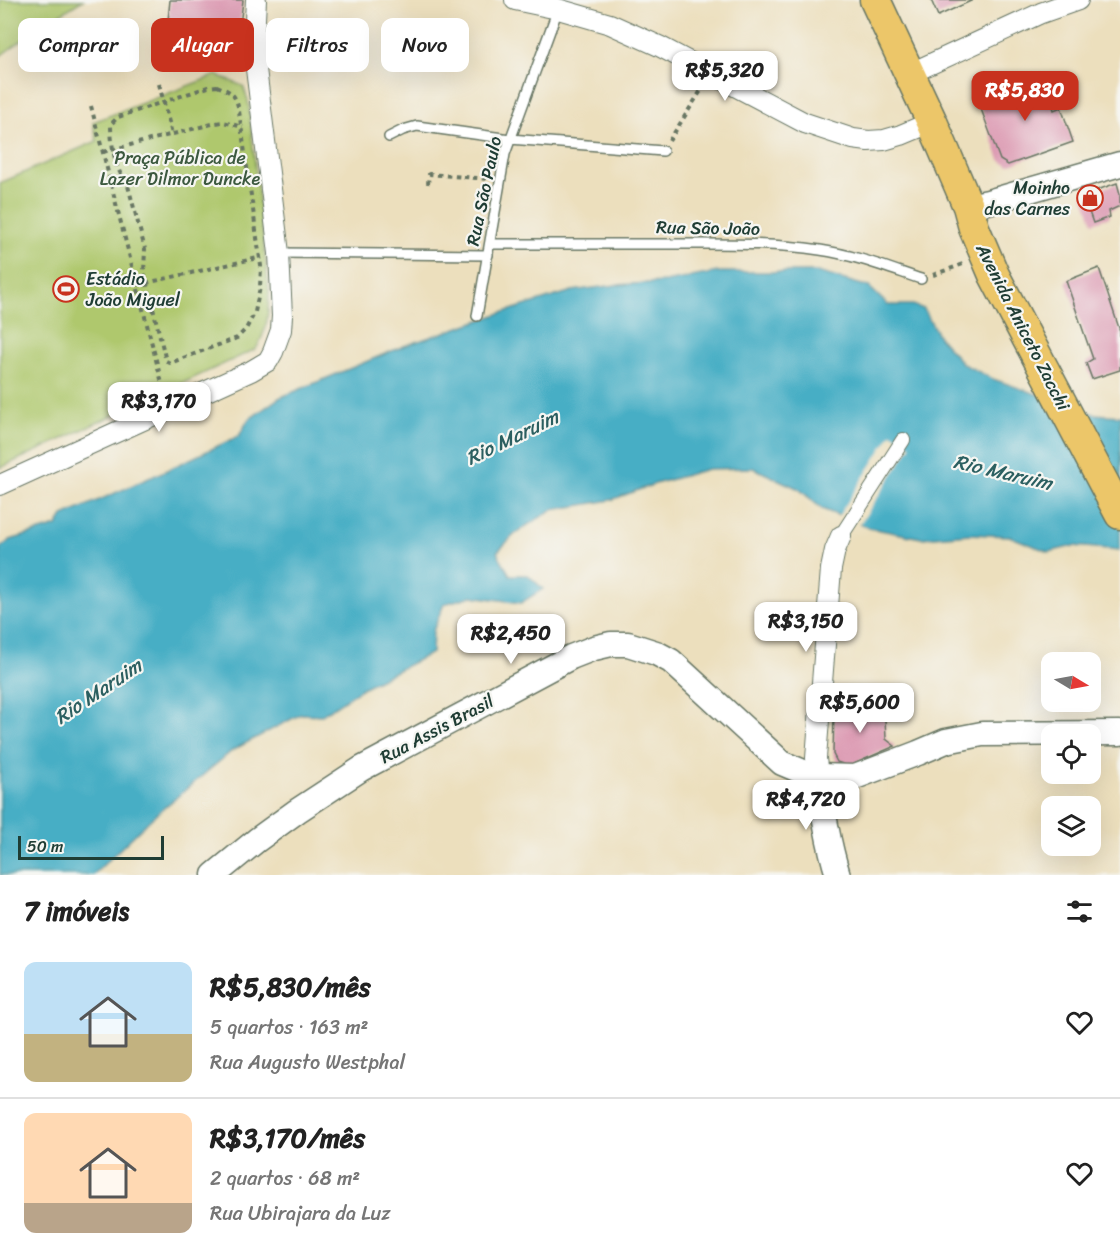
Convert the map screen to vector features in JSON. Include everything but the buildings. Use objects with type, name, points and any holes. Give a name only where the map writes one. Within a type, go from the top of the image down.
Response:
[{"type":"main road","name":"Avenida Aniceto Zacchi","points":[[875,0],[932,122],[968,206],[974,228],[994,275],[1120,514]]},
{"type":"street","points":[[0,484],[260,367],[268,361],[278,341],[282,316],[269,255],[264,133],[254,39],[256,0]]},
{"type":"street","points":[[515,0],[558,9],[610,24],[659,46],[805,123],[853,140],[884,140],[932,122]]},
{"type":"street","points":[[909,74],[1041,13],[1078,0]]},
{"type":"street","points":[[968,206],[1120,164]]},
{"type":"street","points":[[838,875],[824,817],[816,758],[831,569],[841,536],[903,440]]},
{"type":"street","name":"Rua Assis Brasil","points":[[214,875],[257,840],[361,769],[571,657],[612,644],[628,644],[642,648],[670,661],[782,763],[818,776],[855,777],[946,741],[982,734],[1120,733]]},
{"type":"lane","name":"Rua São Paulo","points":[[477,316],[505,154],[558,9]]},
{"type":"lane","points":[[389,137],[417,126],[510,139],[663,152]]},
{"type":"lane","name":"Rua São João","points":[[490,244],[726,244],[792,247],[846,255],[921,279]]},
{"type":"lane","points":[[269,255],[488,255]]},
{"type":"path","points":[[663,152],[712,74]]},
{"type":"path","points":[[159,84],[172,134]]},
{"type":"path","points":[[208,87],[217,87],[228,91],[237,99],[242,127],[269,255],[261,266],[255,312],[246,329],[237,338],[170,363],[166,361],[144,272],[145,249],[127,182],[119,172],[111,138],[111,124],[118,117],[208,87]]},
{"type":"path","points":[[91,106],[168,408]]},
{"type":"path","points":[[103,152],[223,122],[264,133]]},
{"type":"path","points":[[428,184],[429,174],[501,180]]},
{"type":"path","points":[[137,285],[269,255]]},
{"type":"path","points":[[921,279],[963,263]]},
{"type":"green space","points":[[0,0],[83,0],[54,18],[18,18],[18,43],[0,56]]},
{"type":"green space","name":"Praça Pública de Lazer Dilmor Duncke","points":[[216,75],[243,86],[248,100],[269,292],[267,322],[256,349],[0,468],[0,183],[97,141],[93,122]]},
{"type":"water","name":"Rio Maruim","points":[[718,272],[817,272],[869,287],[888,305],[913,305],[924,309],[939,337],[963,364],[993,379],[1094,414],[1120,416],[1120,550],[1073,546],[1049,552],[1009,536],[970,534],[921,538],[870,528],[822,509],[799,489],[753,468],[708,469],[655,484],[611,500],[552,510],[518,531],[497,552],[510,575],[528,575],[543,589],[521,603],[472,596],[444,604],[433,631],[432,653],[364,687],[322,715],[301,714],[233,750],[153,817],[93,875],[0,875],[0,548],[10,540],[57,526],[63,516],[239,436],[248,420],[279,398],[404,346],[572,291],[665,282]]},
{"type":"pier","points":[[892,433],[911,446],[858,527],[837,518]]},
{"type":"place","name":"Moinho das Carnes","points":[[1090,198]]},
{"type":"place","name":"Estádio João Miguel","points":[[66,289]]}]
